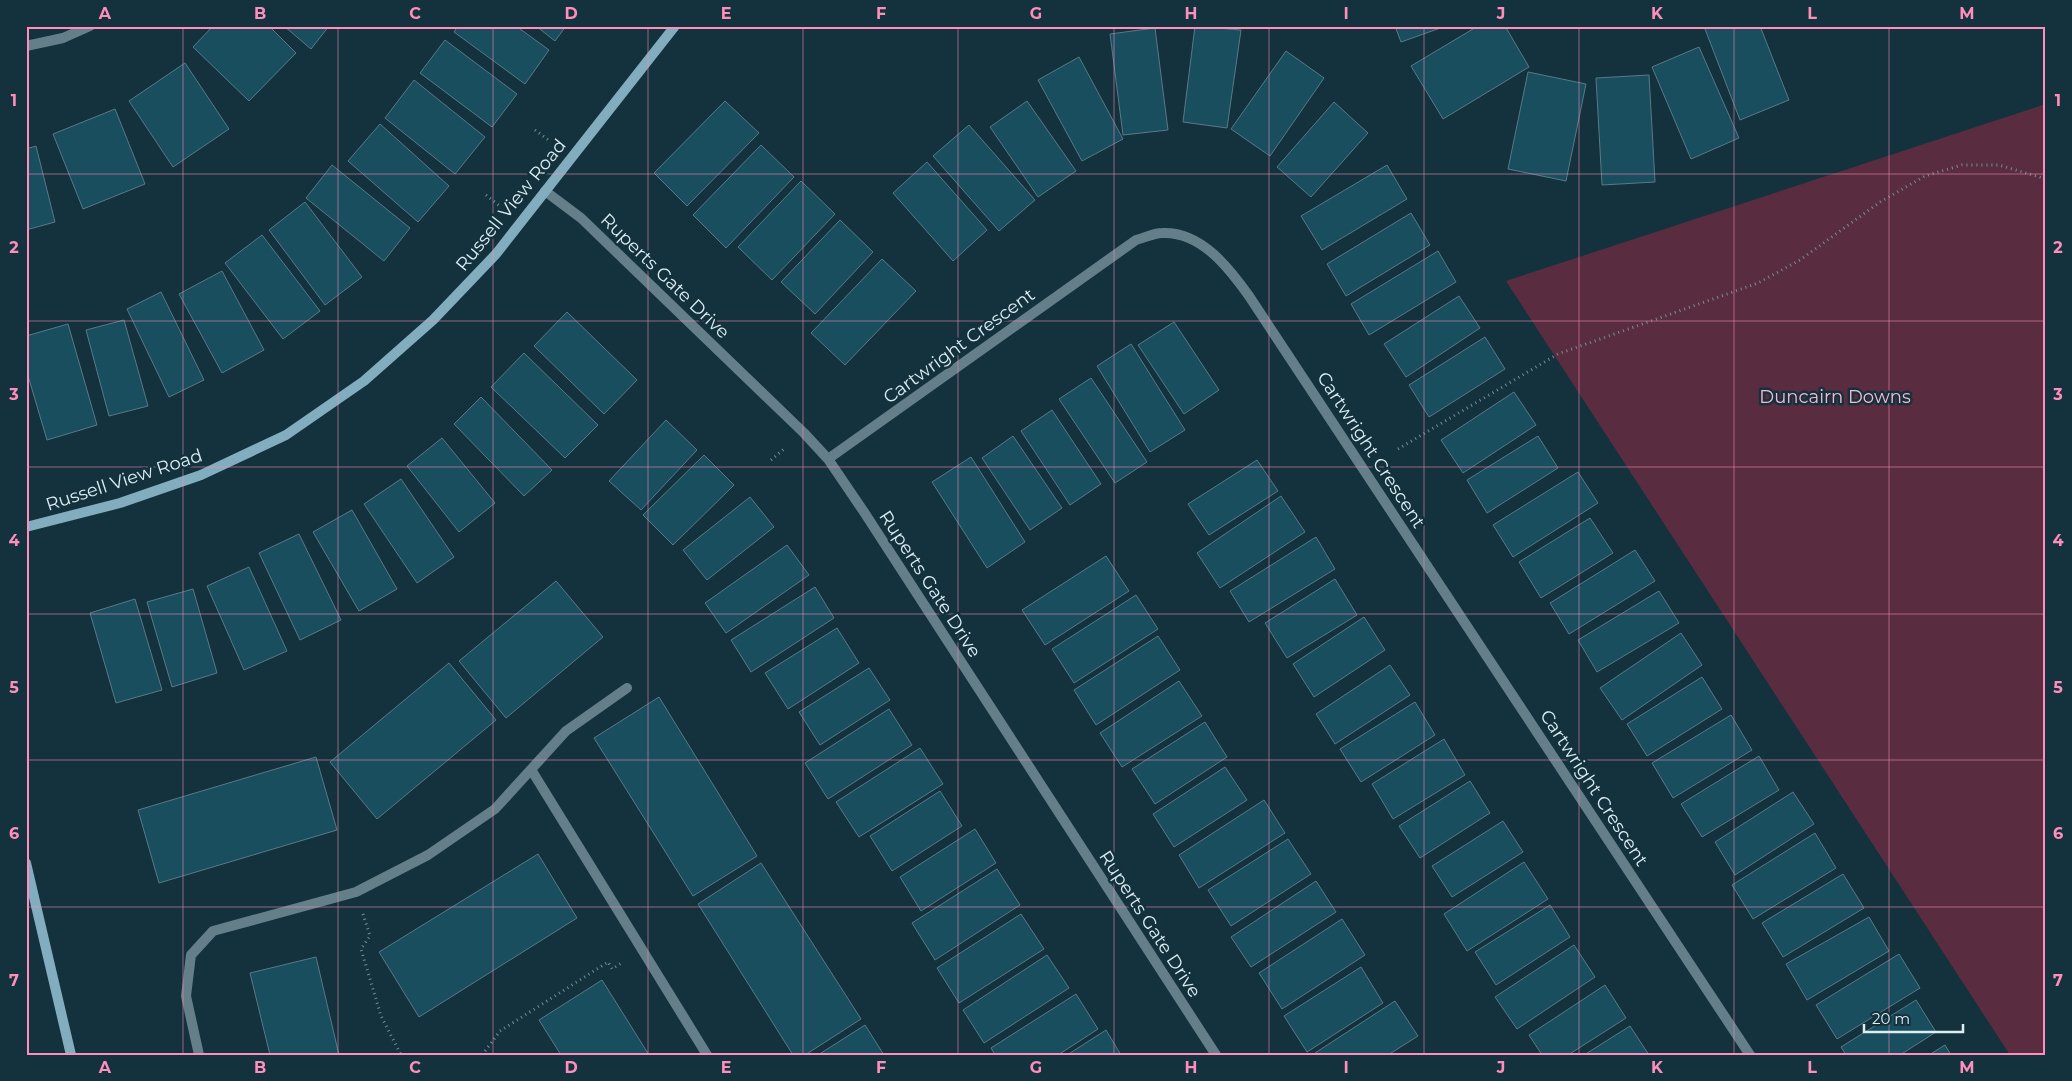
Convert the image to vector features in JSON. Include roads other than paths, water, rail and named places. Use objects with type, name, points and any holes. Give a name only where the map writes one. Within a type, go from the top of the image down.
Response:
[{"type":"street","points":[[26,46],[63,38],[90,26]]},
{"type":"street","name":"Russell View Road","points":[[26,527],[120,502],[201,475],[286,434],[364,381],[433,320],[496,254],[675,26]]},
{"type":"street","name":"Ruperts Gate Drive","points":[[545,191],[588,225],[804,433],[828,459],[1216,1055]]},
{"type":"street","name":"Cartwright Crescent","points":[[828,459],[1136,240],[1162,233],[1186,237],[1212,252],[1232,272],[1249,296],[1750,1055]]},
{"type":"street","points":[[199,1055],[186,996],[191,955],[213,931],[356,892],[428,855],[496,809],[566,731],[626,688]]},
{"type":"street","points":[[532,771],[707,1055]]},
{"type":"street","points":[[26,863],[71,1055]]},
{"type":"park label","name":"Duncairn Downs","points":[[1835,397]]}]
